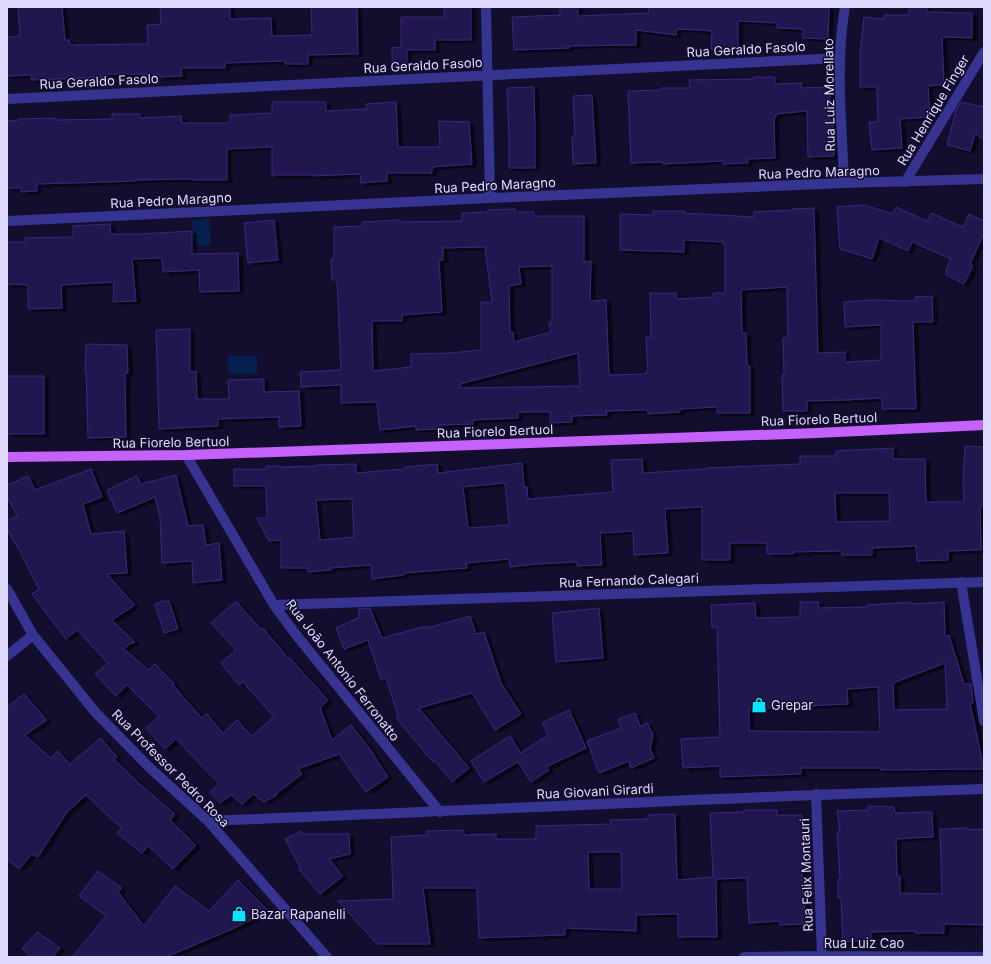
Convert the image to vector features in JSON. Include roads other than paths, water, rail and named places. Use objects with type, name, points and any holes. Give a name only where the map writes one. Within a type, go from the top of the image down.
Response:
[{"type":"main road","name":"Rua Fiorelo Bertuol","points":[[7,457],[186,455],[817,433],[984,425]]},
{"type":"street","points":[[486,7],[490,198]]},
{"type":"street","name":"Rua Luiz Morellato","points":[[844,183],[840,58],[845,7]]},
{"type":"street","name":"Rua Henrique Finger","points":[[904,182],[984,52]]},
{"type":"street","name":"Rua Geraldo Fasolo","points":[[7,99],[840,58]]},
{"type":"street","name":"Rua Pedro Maragno","points":[[7,221],[490,198],[844,183],[984,179]]},
{"type":"street","name":"Rua João Antonio Ferronatto","points":[[186,455],[274,605],[297,636],[440,812]]},
{"type":"street","points":[[961,582],[984,721]]},
{"type":"street","name":"Rua Fernando Calegari","points":[[274,605],[984,582]]},
{"type":"street","name":"Rua Professor Pedro Rosa","points":[[7,589],[33,635],[96,713],[149,767],[208,820],[327,957]]},
{"type":"street","points":[[7,656],[33,635]]},
{"type":"street","name":"Rua Giovani Girardi","points":[[208,820],[440,812],[816,794],[984,789]]},
{"type":"street","name":"Rua Felix Montauri","points":[[816,794],[822,956]]},
{"type":"street","name":"Rua Luiz Cao","points":[[744,957],[984,957]]},
{"type":"water","points":[[209,218],[211,245],[194,246],[192,220]]},
{"type":"water","points":[[228,356],[257,356],[257,374],[228,374]]},
{"type":"place","name":"Grepar","points":[[759,705]]},
{"type":"place","name":"Bazar Rapanelli","points":[[239,914]]}]
